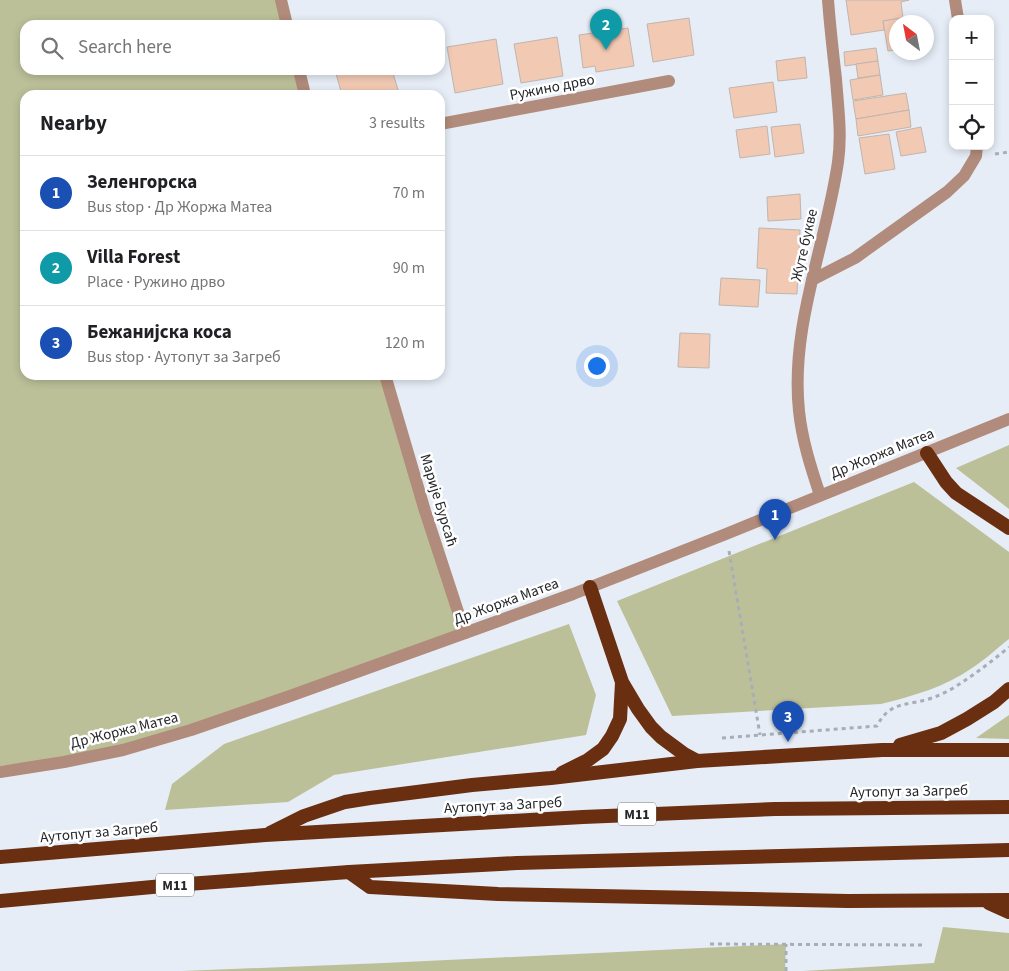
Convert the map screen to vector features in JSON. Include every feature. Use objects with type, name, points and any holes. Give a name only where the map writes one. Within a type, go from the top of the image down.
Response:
[{"type":"highway","points":[[927,453],[946,482],[956,493],[1009,528]]},
{"type":"highway","points":[[590,587],[622,682],[638,709],[651,728],[667,743],[697,761]]},
{"type":"highway","points":[[551,778],[588,760],[603,749],[620,719],[622,682]]},
{"type":"highway","points":[[882,750],[941,733],[994,702],[1009,689]]},
{"type":"highway","points":[[265,835],[304,816],[345,802],[472,785],[697,761],[882,750],[1009,750]]},
{"type":"highway","name":"Аутопут за Загреб","points":[[0,857],[265,835],[583,817],[745,810],[1009,806]]},
{"type":"highway","name":"M11","points":[[0,900],[349,872],[517,863],[1009,850]]},
{"type":"highway","points":[[349,872],[370,887],[488,893],[848,901],[1009,900]]},
{"type":"highway","points":[[986,901],[1009,912]]},
{"type":"street","points":[[280,0],[286,20]]},
{"type":"street","name":"Жуте букве","points":[[820,495],[806,452],[799,412],[798,368],[812,280],[838,162],[840,121],[828,0]]},
{"type":"street","points":[[955,0],[957,15]]},
{"type":"street","points":[[300,75],[304,90]]},
{"type":"street","name":"Ружино дрво","points":[[445,123],[669,81]]},
{"type":"street","points":[[812,280],[855,258],[947,192],[964,176],[976,156],[977,150]]},
{"type":"street","name":"Марије Бурсаћ","points":[[386,380],[425,511],[465,633]]},
{"type":"street","name":"Др Жоржа Матеа","points":[[0,772],[123,750],[191,730],[318,686],[590,587],[1009,419]]},
{"type":"path","points":[[726,534],[760,735]]},
{"type":"path","points":[[721,738],[877,726],[887,712],[898,705],[932,698],[949,690],[982,669],[1009,647]]},
{"type":"path","points":[[710,944],[924,945]]},
{"type":"path","points":[[786,944],[786,971]]},
{"type":"green space","points":[[0,0],[281,0],[287,20],[20,20],[20,75],[301,75],[305,90],[20,90],[20,380],[387,380],[465,633],[123,750],[0,766]]},
{"type":"green space","points":[[1009,445],[1009,509],[956,468]]},
{"type":"green space","points":[[914,482],[1009,552],[1009,639],[977,665],[951,681],[917,694],[881,704],[672,716],[617,601]]},
{"type":"green space","points":[[569,624],[596,695],[586,735],[334,775],[288,802],[165,810],[172,784],[224,744]]},
{"type":"green space","points":[[1009,715],[1009,739],[976,738]]},
{"type":"green space","points":[[943,927],[1009,933],[1009,971],[803,971],[934,963]]},
{"type":"green space","points":[[786,944],[785,971],[182,971],[384,963]]},
{"type":"building","points":[[846,0],[909,0],[901,2],[903,15],[889,15],[889,20],[883,21],[884,30],[851,35]]},
{"type":"building","points":[[689,18],[694,55],[653,62],[647,24]]},
{"type":"building","points":[[889,20],[889,51],[888,51],[883,21]]},
{"type":"building","points":[[628,28],[634,66],[596,72],[595,66],[583,68],[579,35]]},
{"type":"building","points":[[557,37],[563,76],[521,83],[514,44]]},
{"type":"building","points":[[496,39],[503,84],[455,93],[447,47]]},
{"type":"building","points":[[876,48],[878,61],[845,66],[844,52]]},
{"type":"building","points":[[805,57],[807,78],[778,81],[776,61]]},
{"type":"building","points":[[878,61],[880,75],[858,78],[856,64]]},
{"type":"building","points":[[336,75],[394,75],[398,90],[341,90]]},
{"type":"building","points":[[880,75],[883,95],[853,100],[850,80]]},
{"type":"building","points":[[773,82],[777,112],[734,118],[729,88]]},
{"type":"building","points":[[906,93],[909,110],[856,119],[853,101]]},
{"type":"building","points":[[909,110],[911,127],[858,136],[856,119]]},
{"type":"building","points":[[800,124],[804,153],[775,157],[771,127]]},
{"type":"building","points":[[767,126],[770,154],[740,158],[736,130]]},
{"type":"building","points":[[921,127],[926,152],[901,156],[896,132]]},
{"type":"building","points":[[889,134],[895,169],[865,174],[859,138]]},
{"type":"building","points":[[800,194],[801,219],[768,221],[767,197]]},
{"type":"building","points":[[759,228],[800,230],[797,294],[766,293],[767,269],[757,268]]},
{"type":"building","points":[[721,278],[760,280],[758,307],[719,305]]},
{"type":"building","points":[[680,333],[710,334],[709,368],[678,367]]},
{"type":"place","name":"Villa Forest","points":[[606,50]]},
{"type":"place","name":"Зеленгорска","points":[[775,540]]},
{"type":"place","name":"Бежанијска коса","points":[[788,742]]}]
